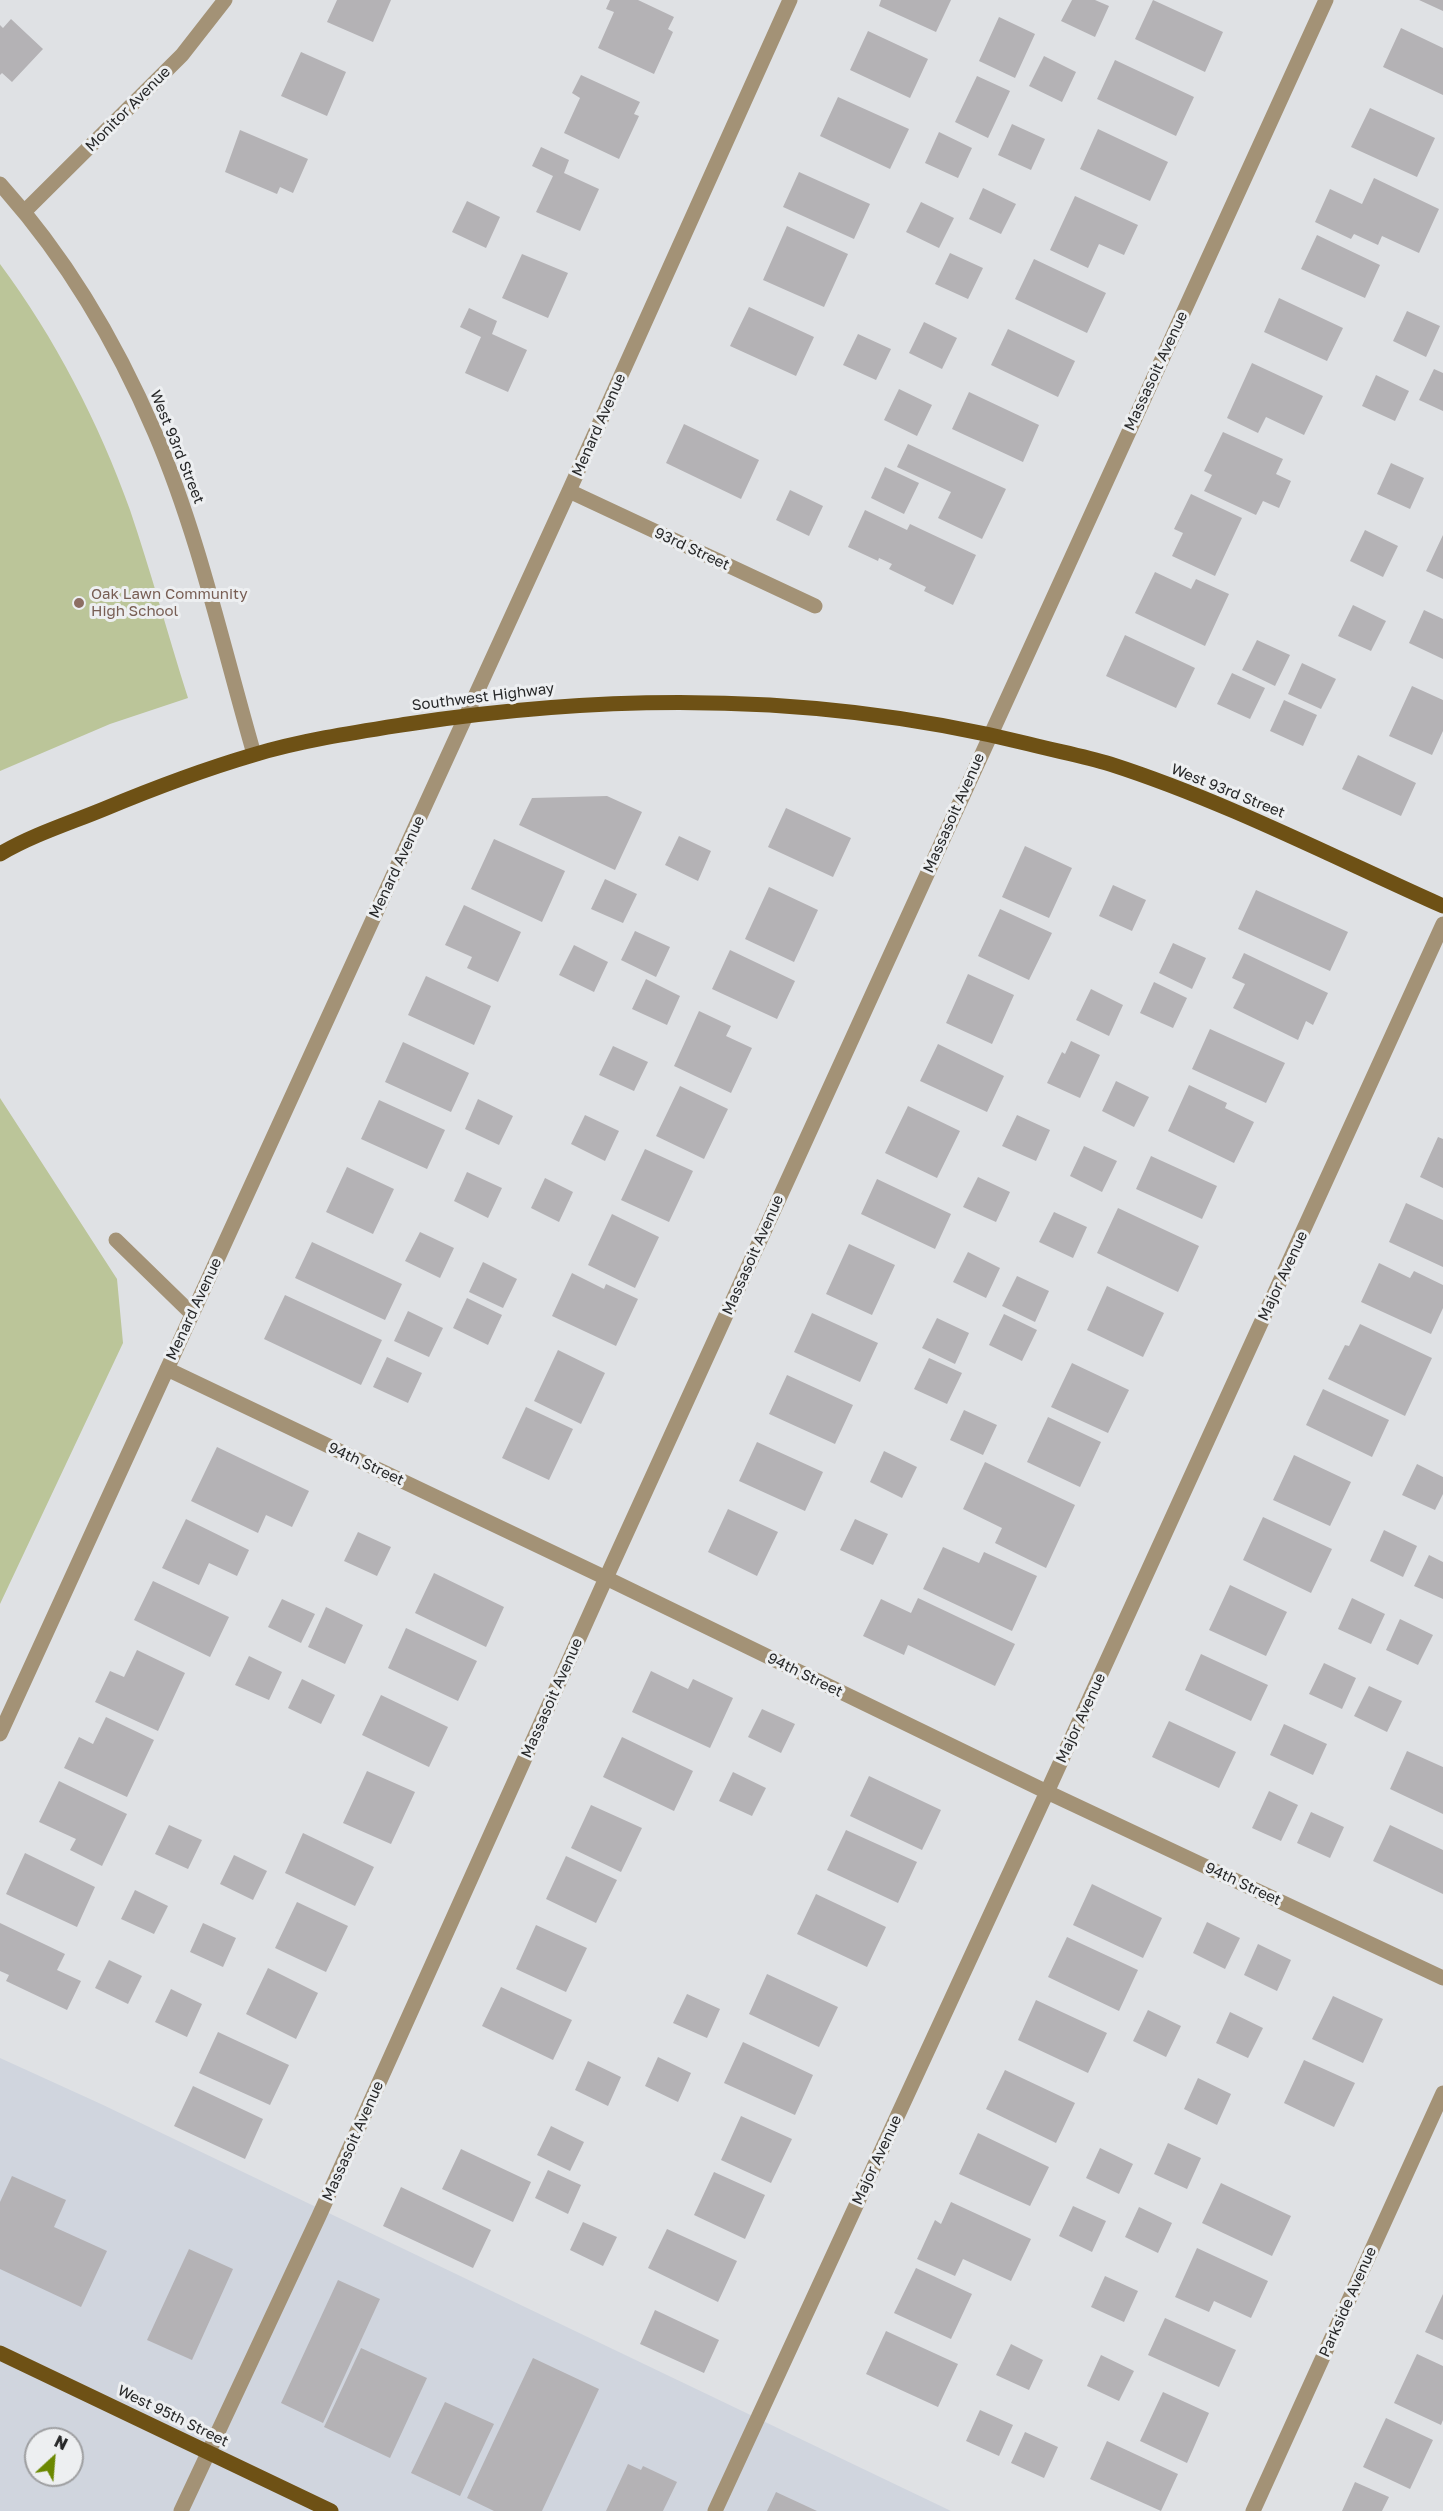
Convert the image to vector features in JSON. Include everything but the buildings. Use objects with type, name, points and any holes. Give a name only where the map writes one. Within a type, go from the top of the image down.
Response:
[{"type":"main road","name":"Southwest Highway","points":[[0,854],[130,798],[254,754],[362,732],[466,715],[586,703],[686,700],[777,704],[882,715],[990,734]]},
{"type":"main road","name":"West 93rd Street","points":[[990,734],[1119,768],[1244,815],[1443,906]]},
{"type":"main road","name":"West 95th Street","points":[[0,2353],[331,2511]]},
{"type":"street","name":"Monitor Avenue","points":[[25,211],[182,55],[225,0]]},
{"type":"street","name":"Menard Avenue","points":[[0,1734],[569,491],[790,0]]},
{"type":"street","name":"Massasoit Avenue","points":[[181,2511],[319,2216],[606,1578],[1326,0]]},
{"type":"street","name":"West 93rd Street","points":[[0,184],[25,211],[69,275],[114,348],[155,434],[189,525],[254,754]]},
{"type":"street","name":"93rd Street","points":[[569,491],[815,606]]},
{"type":"street","name":"Major Avenue","points":[[715,2511],[1047,1792],[1443,924]]},
{"type":"street","points":[[116,1240],[192,1314]]},
{"type":"street","name":"94th Street","points":[[167,1370],[606,1578],[1047,1792],[1443,1978]]},
{"type":"street","name":"Parkside Avenue","points":[[1252,2511],[1443,2093]]},
{"type":"shaded area","points":[[0,2058],[101,2104],[951,2511],[0,2511]]},
{"type":"green space","name":"Oak Lawn Community High School","points":[[0,264],[57,351],[90,413],[118,477],[188,698],[110,724],[0,771]]},
{"type":"green space","points":[[0,1098],[117,1279],[123,1343],[0,1604]]},
{"type":"place","name":"Oak Lawn Community High School","points":[[79,603]]}]
